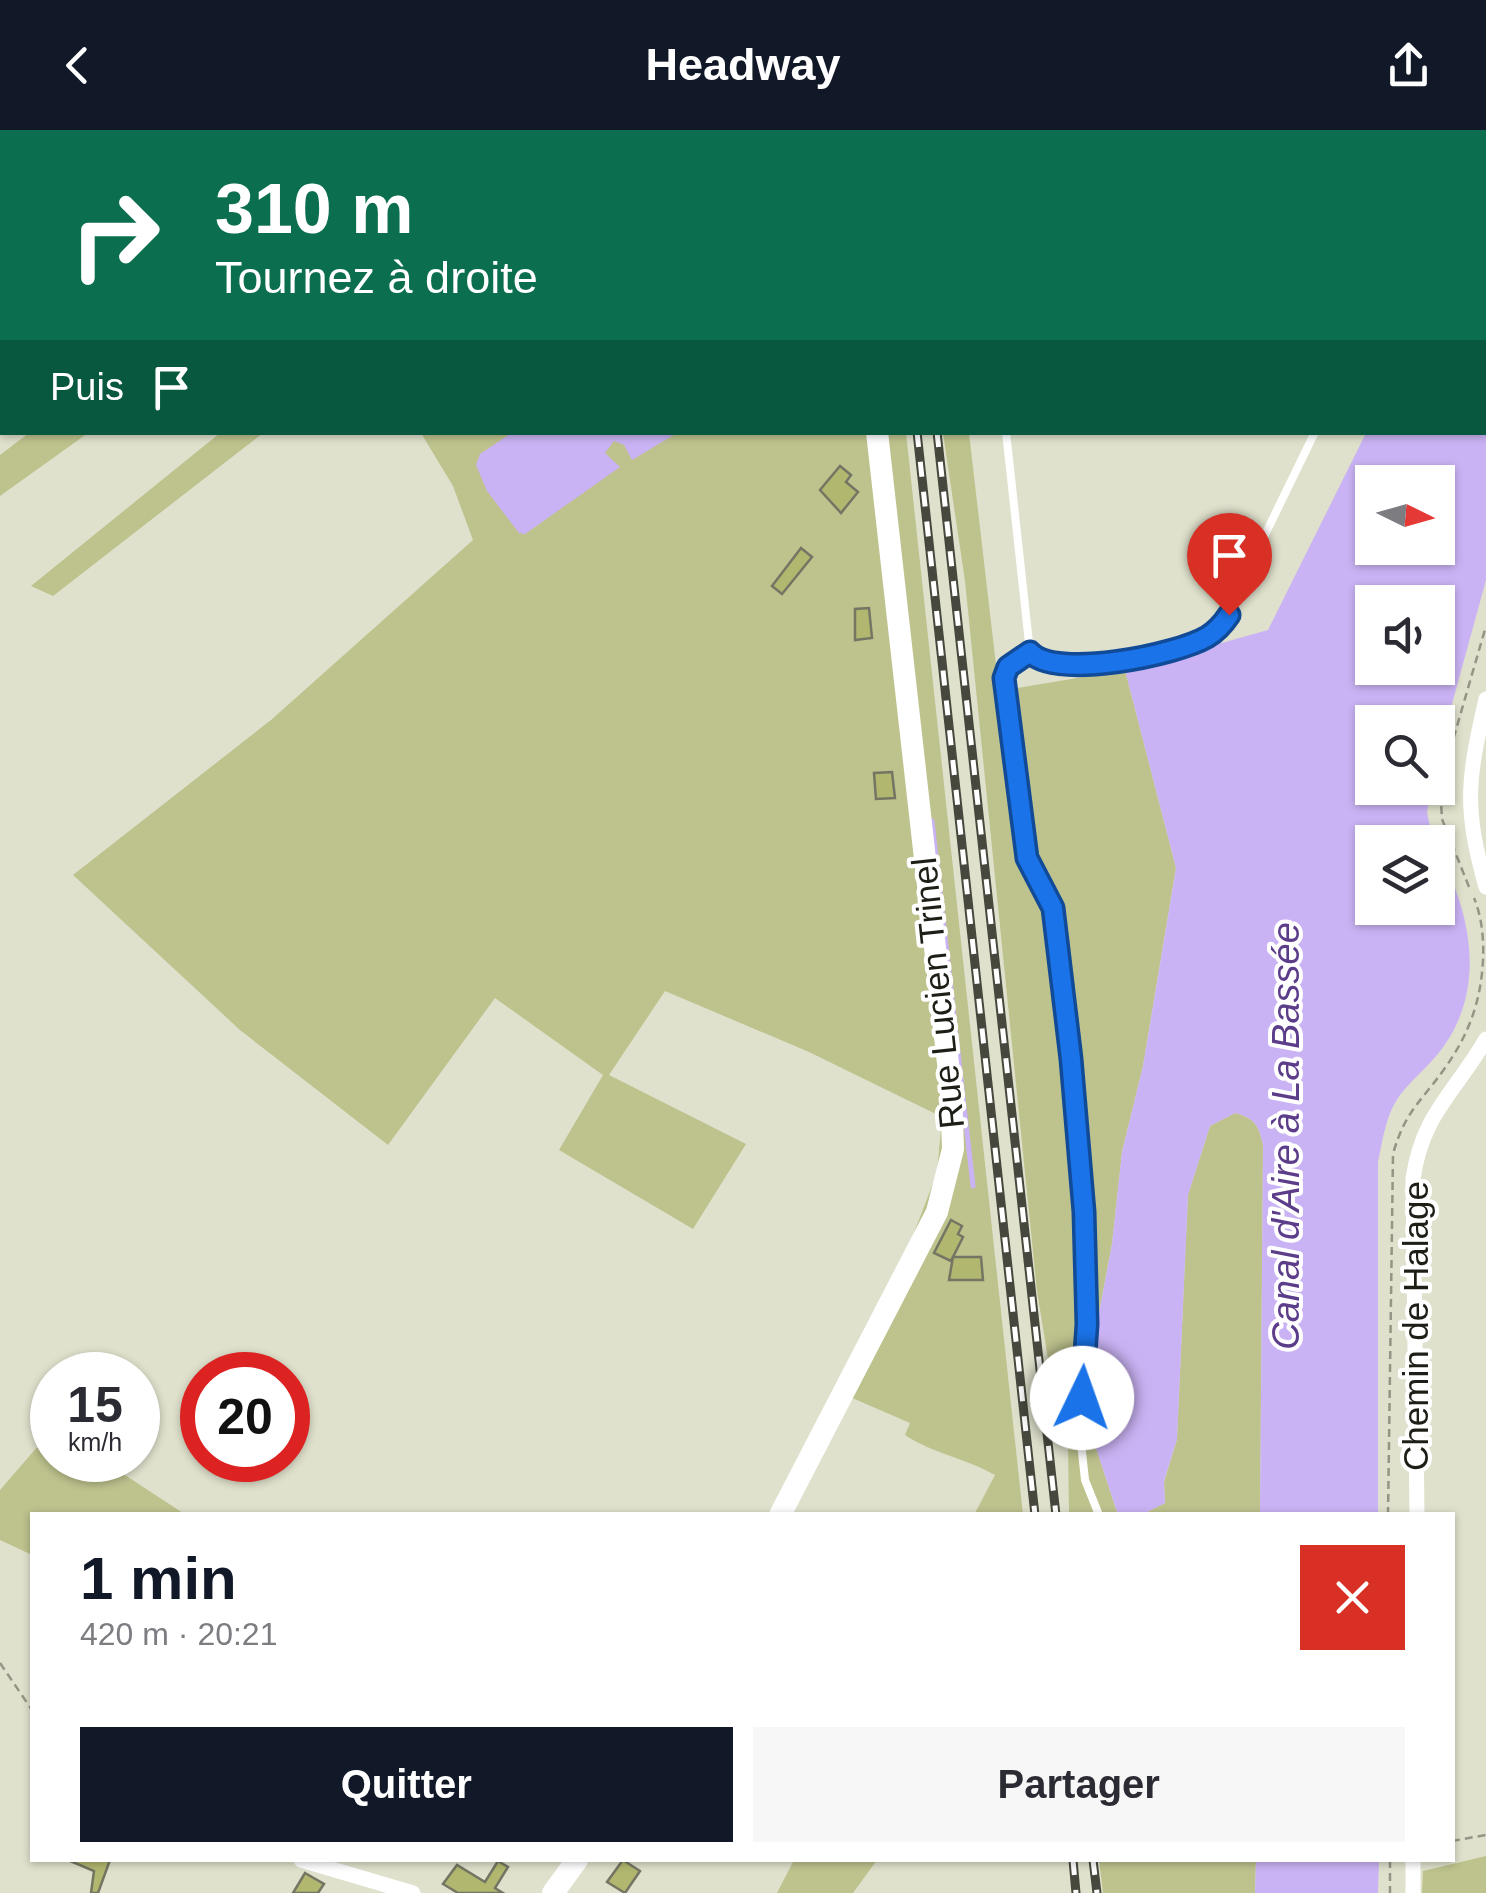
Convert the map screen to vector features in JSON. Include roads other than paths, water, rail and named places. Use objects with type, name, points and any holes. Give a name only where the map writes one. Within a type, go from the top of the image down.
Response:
[{"type":"street","name":"Rue Lucien Trinel","points":[[782,1512],[930,1228],[954,1150],[951,1090],[877,435]]},
{"type":"street","points":[[1486,699],[1468,782],[1471,828],[1486,887]]},
{"type":"street","name":"Chemin de Halage","points":[[1417,1512],[1416,1161],[1432,1114],[1464,1076],[1486,1039]]},
{"type":"street","points":[[308,1862],[413,1893]]},
{"type":"street","points":[[553,1893],[575,1862]]},
{"type":"street","points":[[1413,1862],[1413,1893]]},
{"type":"lane","points":[[1006,435],[1030,652]]},
{"type":"lane","points":[[1030,652],[1055,666],[1116,661],[1190,645],[1220,628],[1314,435]]},
{"type":"lane","points":[[1030,652],[1008,667],[1003,688],[1027,858],[1053,908],[1071,1059],[1086,1287],[1080,1434],[1085,1480],[1099,1512]]},
{"type":"water","points":[[508,435],[674,435],[632,460],[624,445],[614,441],[605,453],[620,467],[525,534],[519,533],[487,491],[476,465],[480,454]]},
{"type":"water","name":"Canal d'Aire à La Bassée","points":[[1365,435],[1486,435],[1486,580],[1452,705],[1355,705],[1355,805],[1428,805],[1430,825],[1355,825],[1355,925],[1455,925],[1455,889],[1469,947],[1466,996],[1458,1020],[1441,1050],[1395,1102],[1378,1162],[1378,1512],[1260,1512],[1263,1145],[1255,1124],[1235,1113],[1210,1126],[1188,1195],[1177,1439],[1164,1481],[1165,1503],[1147,1512],[1117,1512],[1095,1445],[1096,1329],[1112,1244],[1122,1152],[1143,1066],[1176,868],[1125,670],[1268,630]]},
{"type":"water","points":[[1256,1862],[1379,1862],[1378,1893],[1255,1893]]},
{"type":"waterway","points":[[932,821],[973,1186]]},
{"type":"railway","points":[[917,435],[1035,1512]]},
{"type":"railway","points":[[937,435],[1056,1512]]},
{"type":"railway","points":[[1073,1862],[1076,1893]]},
{"type":"railway","points":[[1093,1862],[1097,1893]]}]
